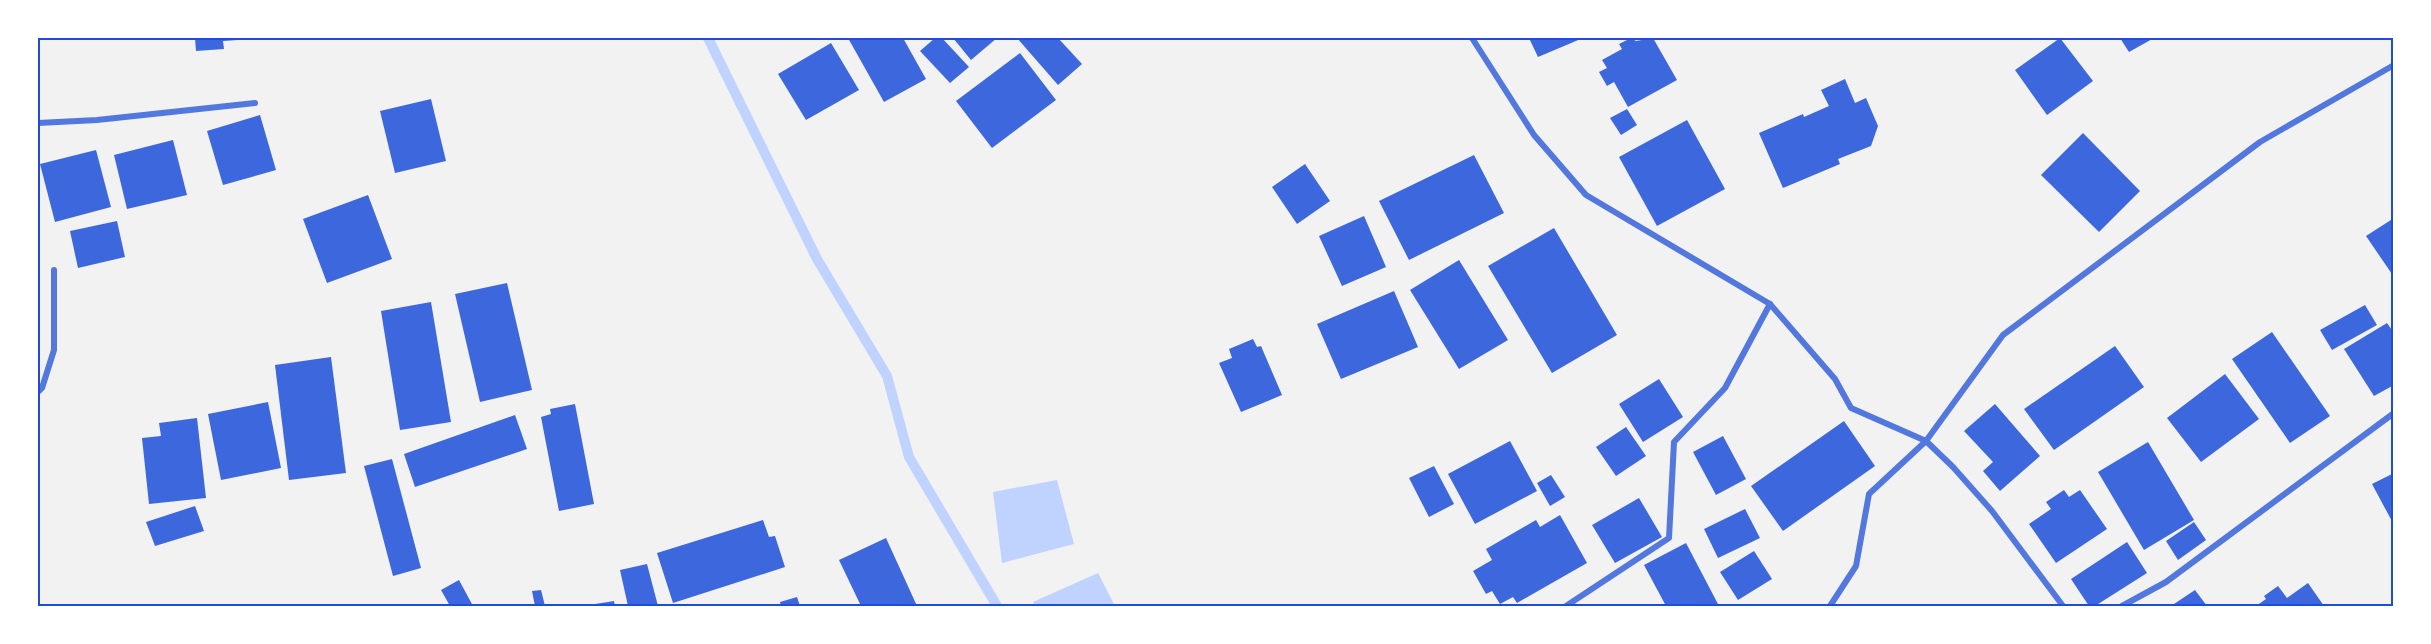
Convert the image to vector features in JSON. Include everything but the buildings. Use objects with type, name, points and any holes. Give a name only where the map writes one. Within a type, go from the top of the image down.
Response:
[{"type":"street","points":[[1472,38],[1534,135],[1586,195],[1770,304],[1835,379],[1851,408],[1926,441],[1992,511],[2063,606]]},
{"type":"street","points":[[1830,606],[1856,566],[1869,494],[1926,441],[2003,335],[2260,142],[2394,65]]},
{"type":"street","points":[[38,123],[97,120],[255,103]]},
{"type":"street","points":[[38,392],[42,388],[54,351],[54,270]]},
{"type":"street","points":[[1566,606],[1669,538],[1674,442],[1725,388],[1770,304]]},
{"type":"street","points":[[2122,606],[2166,582],[2394,413]]},
{"type":"water","points":[[1057,480],[1074,544],[1002,563],[993,492]]},
{"type":"water","points":[[1098,573],[1115,606],[1035,606],[1033,602]]},
{"type":"waterway","points":[[708,38],[817,259],[887,376],[909,457],[997,606]]}]
